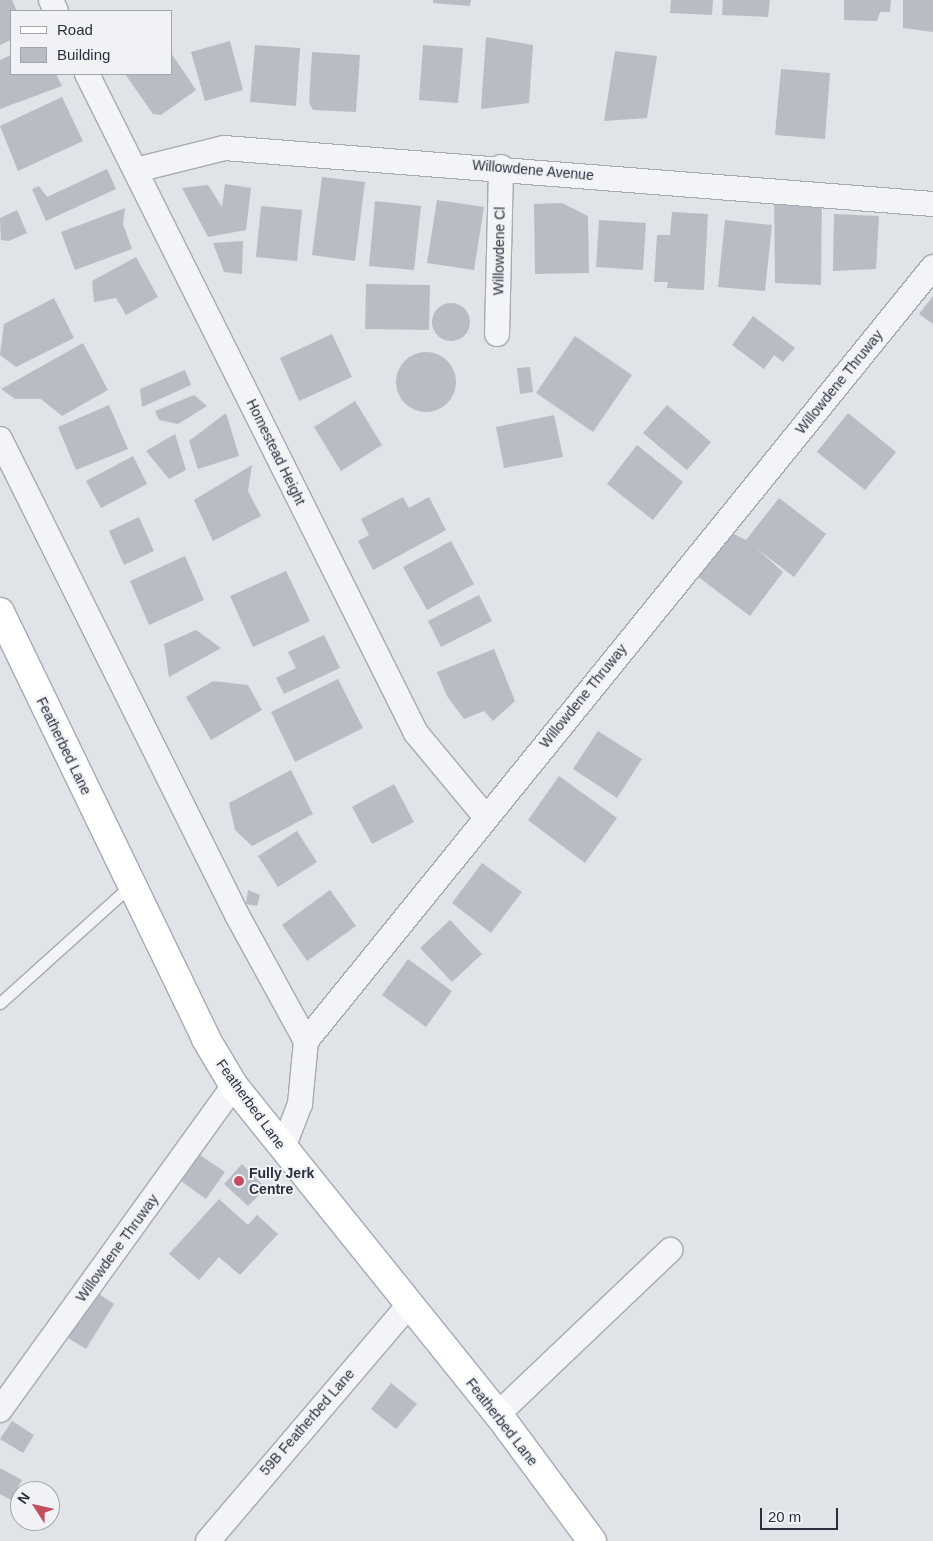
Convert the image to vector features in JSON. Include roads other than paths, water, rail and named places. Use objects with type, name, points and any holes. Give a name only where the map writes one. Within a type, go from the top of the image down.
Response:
[{"type":"main road","name":"Featherbed Lane","points":[[0,612],[206,1039],[234,1086],[498,1414],[592,1541]]},
{"type":"street","name":"Homestead Height","points":[[88,75],[416,733],[485,816]]},
{"type":"street","name":"Willowdene Avenue","points":[[136,170],[224,148],[501,167],[933,204]]},
{"type":"street","name":"Willowdene Cl","points":[[497,334],[501,167]]},
{"type":"street","name":"Willowdene Thruway","points":[[306,1041],[485,816],[933,267]]},
{"type":"street","points":[[0,439],[237,915],[306,1041],[300,1104],[283,1148]]},
{"type":"street","name":"Willowdene Thruway","points":[[0,1410],[234,1086]]},
{"type":"street","points":[[498,1414],[670,1250]]},
{"type":"street","name":"59B Featherbed Lane","points":[[208,1541],[409,1305]]},
{"type":"lane","points":[[0,1002],[131,885]]},
{"type":"place","name":"Fully Jerk Centre","points":[[239,1181]]}]
